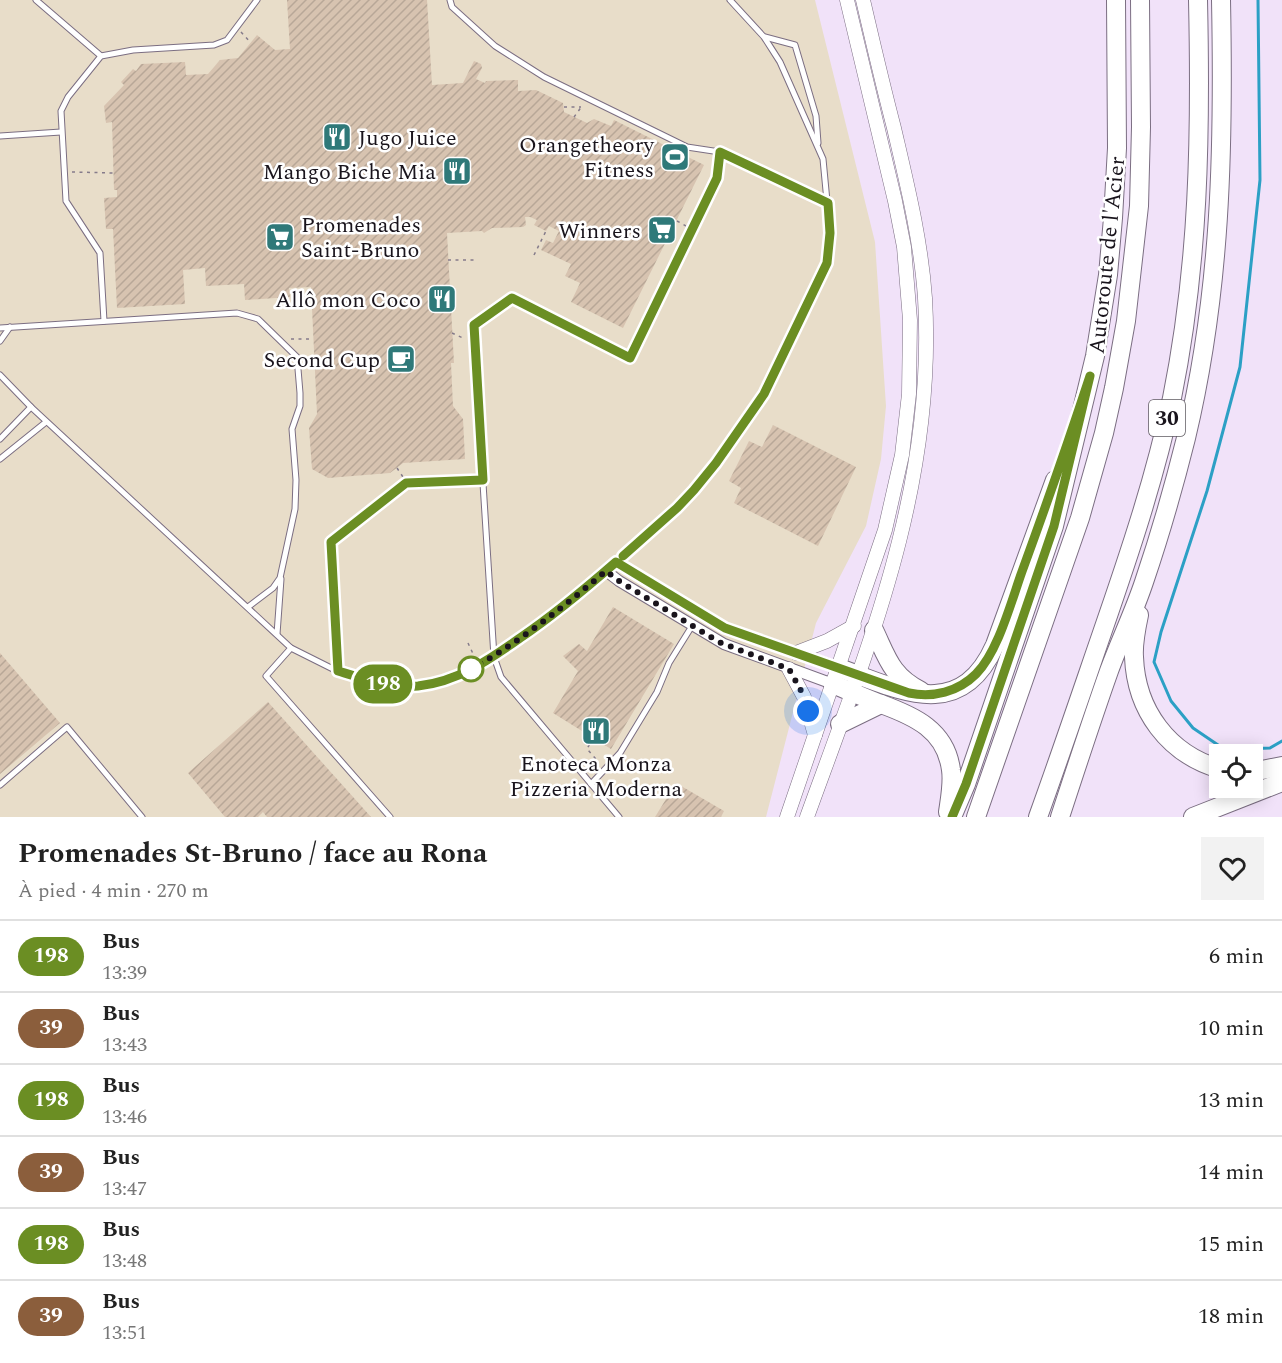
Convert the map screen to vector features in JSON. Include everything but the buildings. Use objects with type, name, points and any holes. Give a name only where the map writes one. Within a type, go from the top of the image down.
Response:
[{"type":"highway","points":[[950,817],[966,784],[1054,526],[1090,376],[1104,306],[1113,218],[1117,138],[1116,0]]},
{"type":"highway","name":"Autoroute de l'Acier","points":[[976,817],[1080,518],[1114,388],[1126,321],[1139,206],[1140,0]]},
{"type":"highway","name":"30","points":[[1038,817],[1137,530],[1159,454],[1175,380],[1190,282],[1198,193],[1200,119],[1198,0]]},
{"type":"highway","points":[[1059,817],[1109,671],[1144,584],[1186,436],[1212,295],[1222,154],[1221,0]]},
{"type":"highway","points":[[836,676],[858,675],[909,693],[934,695],[951,690],[977,674],[989,658],[1041,520],[1090,376]]},
{"type":"highway","points":[[1144,584],[1134,645],[1138,687],[1146,709],[1158,728],[1178,748],[1209,765]]},
{"type":"highway","points":[[874,630],[887,660],[899,676],[920,690],[934,695]]},
{"type":"highway","points":[[836,676],[852,692],[920,720],[935,734],[943,745],[951,771],[950,817]]},
{"type":"highway","points":[[840,724],[881,704]]},
{"type":"highway","points":[[1263,771],[1282,766]]},
{"type":"highway","points":[[1193,817],[1282,782]]},
{"type":"street","points":[[787,817],[883,537],[900,471],[909,401],[910,335],[907,276],[900,224],[847,0]]},
{"type":"street","points":[[807,817],[888,588],[917,464],[924,400],[926,329],[924,284],[915,221],[863,0]]},
{"type":"street","points":[[868,21],[869,0]]},
{"type":"street","points":[[616,562],[725,628],[796,653],[836,676]]},
{"type":"street","points":[[606,571],[692,626],[729,646],[789,669],[836,676]]},
{"type":"street","points":[[796,653],[827,641],[854,626]]},
{"type":"street","points":[[789,669],[804,696],[816,735]]},
{"type":"lane","points":[[36,0],[101,56]]},
{"type":"lane","points":[[104,321],[100,253],[66,201],[61,111],[68,97],[101,56],[133,50],[214,45],[227,40],[257,0]]},
{"type":"lane","points":[[450,0],[452,7],[495,45],[544,77],[687,147],[720,152],[828,203]]},
{"type":"lane","points":[[0,375],[46,422],[291,648],[338,671],[386,685],[417,686],[446,681],[477,666],[494,657],[549,618],[606,571],[694,490],[716,463],[764,394],[827,263],[830,233],[823,159],[780,62],[764,37],[730,0]]},
{"type":"lane","points":[[764,37],[795,45],[816,116],[818,147]]},
{"type":"lane","points":[[0,136],[61,132]]},
{"type":"lane","points":[[619,817],[501,677],[494,657],[474,325],[512,298],[630,358],[717,178],[720,152]]},
{"type":"lane","points":[[0,328],[237,313],[258,319],[297,357],[300,406],[292,429],[296,499],[280,578],[281,595],[276,619],[277,634]]},
{"type":"lane","points":[[0,341],[10,327]]},
{"type":"lane","points":[[0,439],[31,407]]},
{"type":"lane","points":[[0,459],[46,422]]},
{"type":"lane","points":[[338,671],[331,542],[406,483],[483,480]]},
{"type":"lane","points":[[248,607],[273,588],[280,578]]},
{"type":"lane","points":[[591,784],[620,753],[657,692],[669,663],[692,626]]},
{"type":"lane","points":[[291,648],[266,676],[390,817]]},
{"type":"lane","points":[[0,785],[66,727],[142,817]]},
{"type":"path","points":[[237,27],[251,43]]},
{"type":"path","points":[[564,107],[582,107],[574,117]]},
{"type":"path","points":[[63,171],[113,173]]},
{"type":"path","points":[[676,221],[692,229]]},
{"type":"path","points":[[534,255],[546,231]]},
{"type":"path","points":[[448,260],[476,260]]},
{"type":"path","points":[[452,333],[475,344]]},
{"type":"path","points":[[278,338],[313,339]]},
{"type":"path","points":[[468,643],[477,666]]},
{"type":"path","points":[[593,738],[587,749],[596,759]]},
{"type":"shaded area","points":[[0,0],[815,0],[875,242],[886,406],[881,459],[866,526],[816,623],[766,817],[0,817]]},
{"type":"waterway","points":[[1258,0],[1260,180],[1240,367],[1207,491],[1161,632],[1154,662],[1171,701],[1193,728],[1221,747],[1270,748],[1282,741]]},
{"type":"bus line","name":"198","points":[[623,556],[677,508],[716,463],[764,394],[827,263],[830,233],[828,203],[720,152],[717,178],[630,358],[512,298],[474,325],[483,480],[406,483],[331,542],[338,671],[386,685],[417,686],[446,681],[494,657],[566,606],[616,562],[700,614],[731,630],[909,693],[939,694],[958,688],[977,674],[992,652],[1041,520],[1090,376],[1054,526],[966,784],[952,817]]},
{"type":"place","name":"Jugo Juice","points":[[337,137]]},
{"type":"place","name":"Orangetheory Fitness","points":[[675,157]]},
{"type":"place","name":"Mango Biche Mia","points":[[457,171]]},
{"type":"place","name":"Winners","points":[[662,230]]},
{"type":"place","name":"Promenades Saint-Bruno","points":[[280,237]]},
{"type":"place","name":"Allô mon Coco","points":[[442,299]]},
{"type":"place","name":"Second Cup","points":[[401,359]]},
{"type":"place","name":"Enoteca Monza Pizzeria Moderna","points":[[596,731]]},
{"type":"route","points":[[471,669],[494,657],[566,606],[606,571],[719,642],[789,669],[804,696],[808,711]]}]
